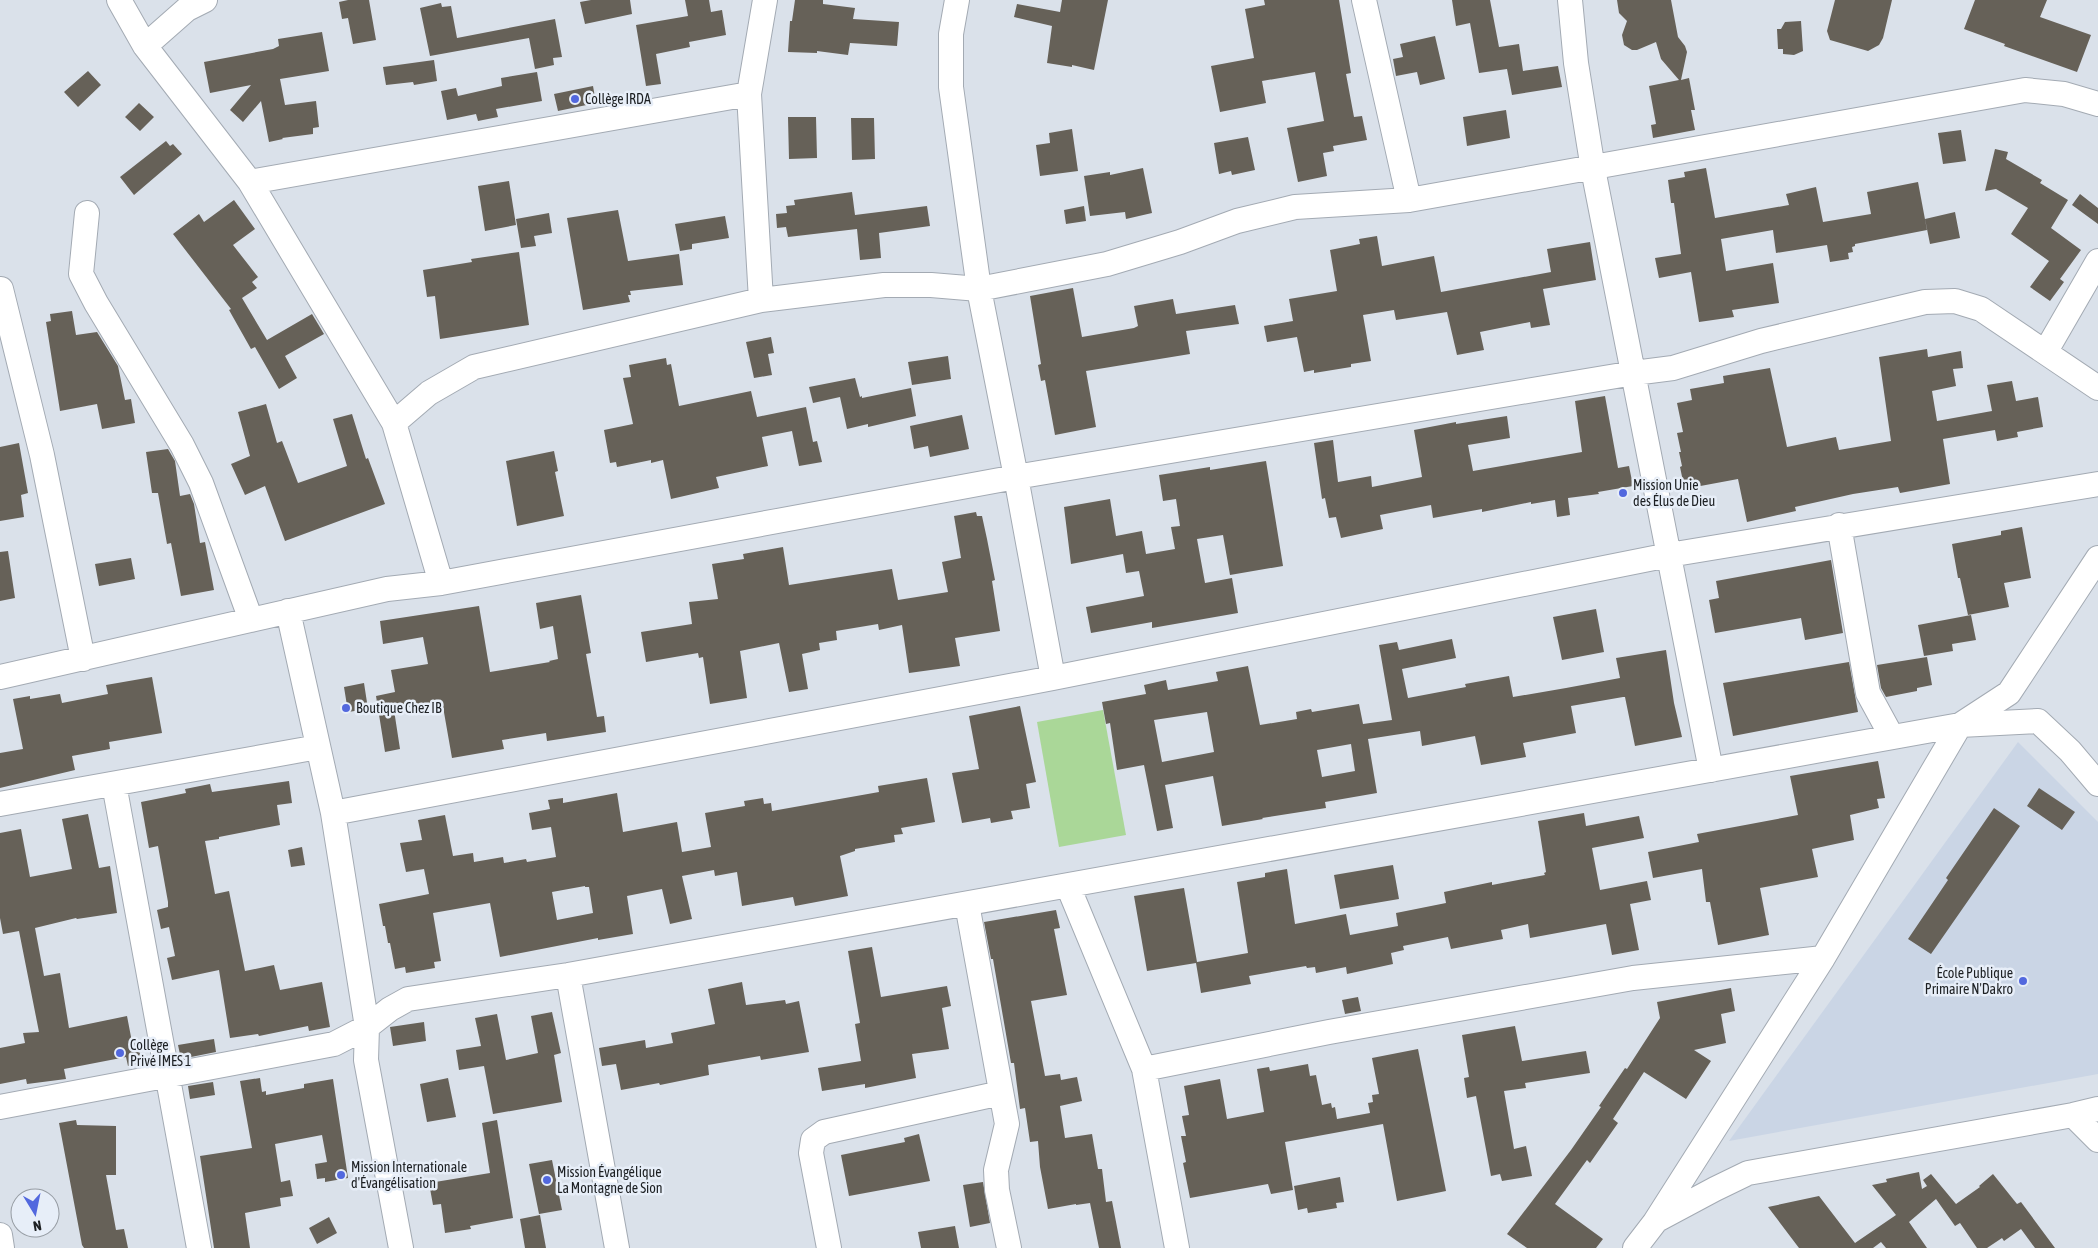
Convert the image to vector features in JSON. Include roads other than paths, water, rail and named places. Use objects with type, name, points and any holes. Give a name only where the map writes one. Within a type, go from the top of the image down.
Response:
[{"type":"street","points":[[119,0],[145,46],[250,182],[394,423],[441,583]]},
{"type":"street","points":[[145,46],[187,9],[205,0]]},
{"type":"street","points":[[760,300],[749,94],[765,0]]},
{"type":"street","points":[[957,0],[951,34],[952,87],[979,289],[1053,678]]},
{"type":"street","points":[[1364,0],[1409,200]]},
{"type":"street","points":[[1570,0],[1576,63],[1593,169],[1711,770]]},
{"type":"street","points":[[394,423],[430,393],[474,367],[760,300],[884,285],[979,289],[1107,264],[1180,242],[1237,221],[1295,207],[1409,200],[1593,169],[2025,90],[2064,94],[2098,104]]},
{"type":"street","points":[[250,182],[749,94]]},
{"type":"street","points":[[87,213],[81,274],[96,303],[182,445],[201,483],[251,620]]},
{"type":"street","points":[[2046,351],[2098,261]]},
{"type":"street","points":[[1,289],[42,455],[84,659]]},
{"type":"street","points":[[0,677],[387,589],[441,583],[1016,476],[1673,368],[1760,341],[1925,302],[1955,301],[1981,309],[2046,351],[2098,388]]},
{"type":"street","points":[[333,813],[1053,678],[1669,554],[2098,484]]},
{"type":"street","points":[[1839,525],[1868,693],[1892,738]]},
{"type":"street","points":[[1635,1248],[1655,1222],[1823,958],[1960,725],[2008,694],[2098,558]]},
{"type":"street","points":[[288,611],[333,813],[367,1027],[366,1060],[401,1248]]},
{"type":"street","points":[[0,1107],[168,1075],[260,1060],[334,1044],[367,1027],[390,1009],[408,999],[568,976],[1960,725],[2038,722],[2070,751],[2098,784]]},
{"type":"street","points":[[0,804],[318,746]]},
{"type":"street","points":[[114,784],[199,1248]]},
{"type":"street","points":[[1068,886],[1144,1070],[1177,1248]]},
{"type":"street","points":[[967,904],[1007,1124],[996,1170],[997,1190],[1009,1248]]},
{"type":"street","points":[[1144,1070],[1329,1032],[1633,978],[1823,958]]},
{"type":"street","points":[[568,976],[617,1248]]},
{"type":"street","points":[[828,1248],[811,1153],[813,1140],[824,1132],[1001,1093]]},
{"type":"street","points":[[1655,1222],[1715,1188],[1748,1173],[2098,1109]]},
{"type":"street","points":[[2073,1115],[2098,1140]]},
{"type":"street","points":[[0,1235],[2,1248]]},
{"type":"place","name":"Collège IRDA","points":[[575,99]]},
{"type":"place","name":"Mission Unie des Élus de Dieu","points":[[1623,493]]},
{"type":"place","name":"Boutique Chez IB","points":[[346,708]]},
{"type":"place","name":"École Publique Primaire N'Dakro","points":[[2023,981]]},
{"type":"place","name":"Collège Privé IMES 1","points":[[120,1053]]},
{"type":"place","name":"Mission Internationale d'Évangélisation","points":[[341,1175]]},
{"type":"place","name":"Mission Évangélique La Montagne de Sion","points":[[547,1180]]}]
